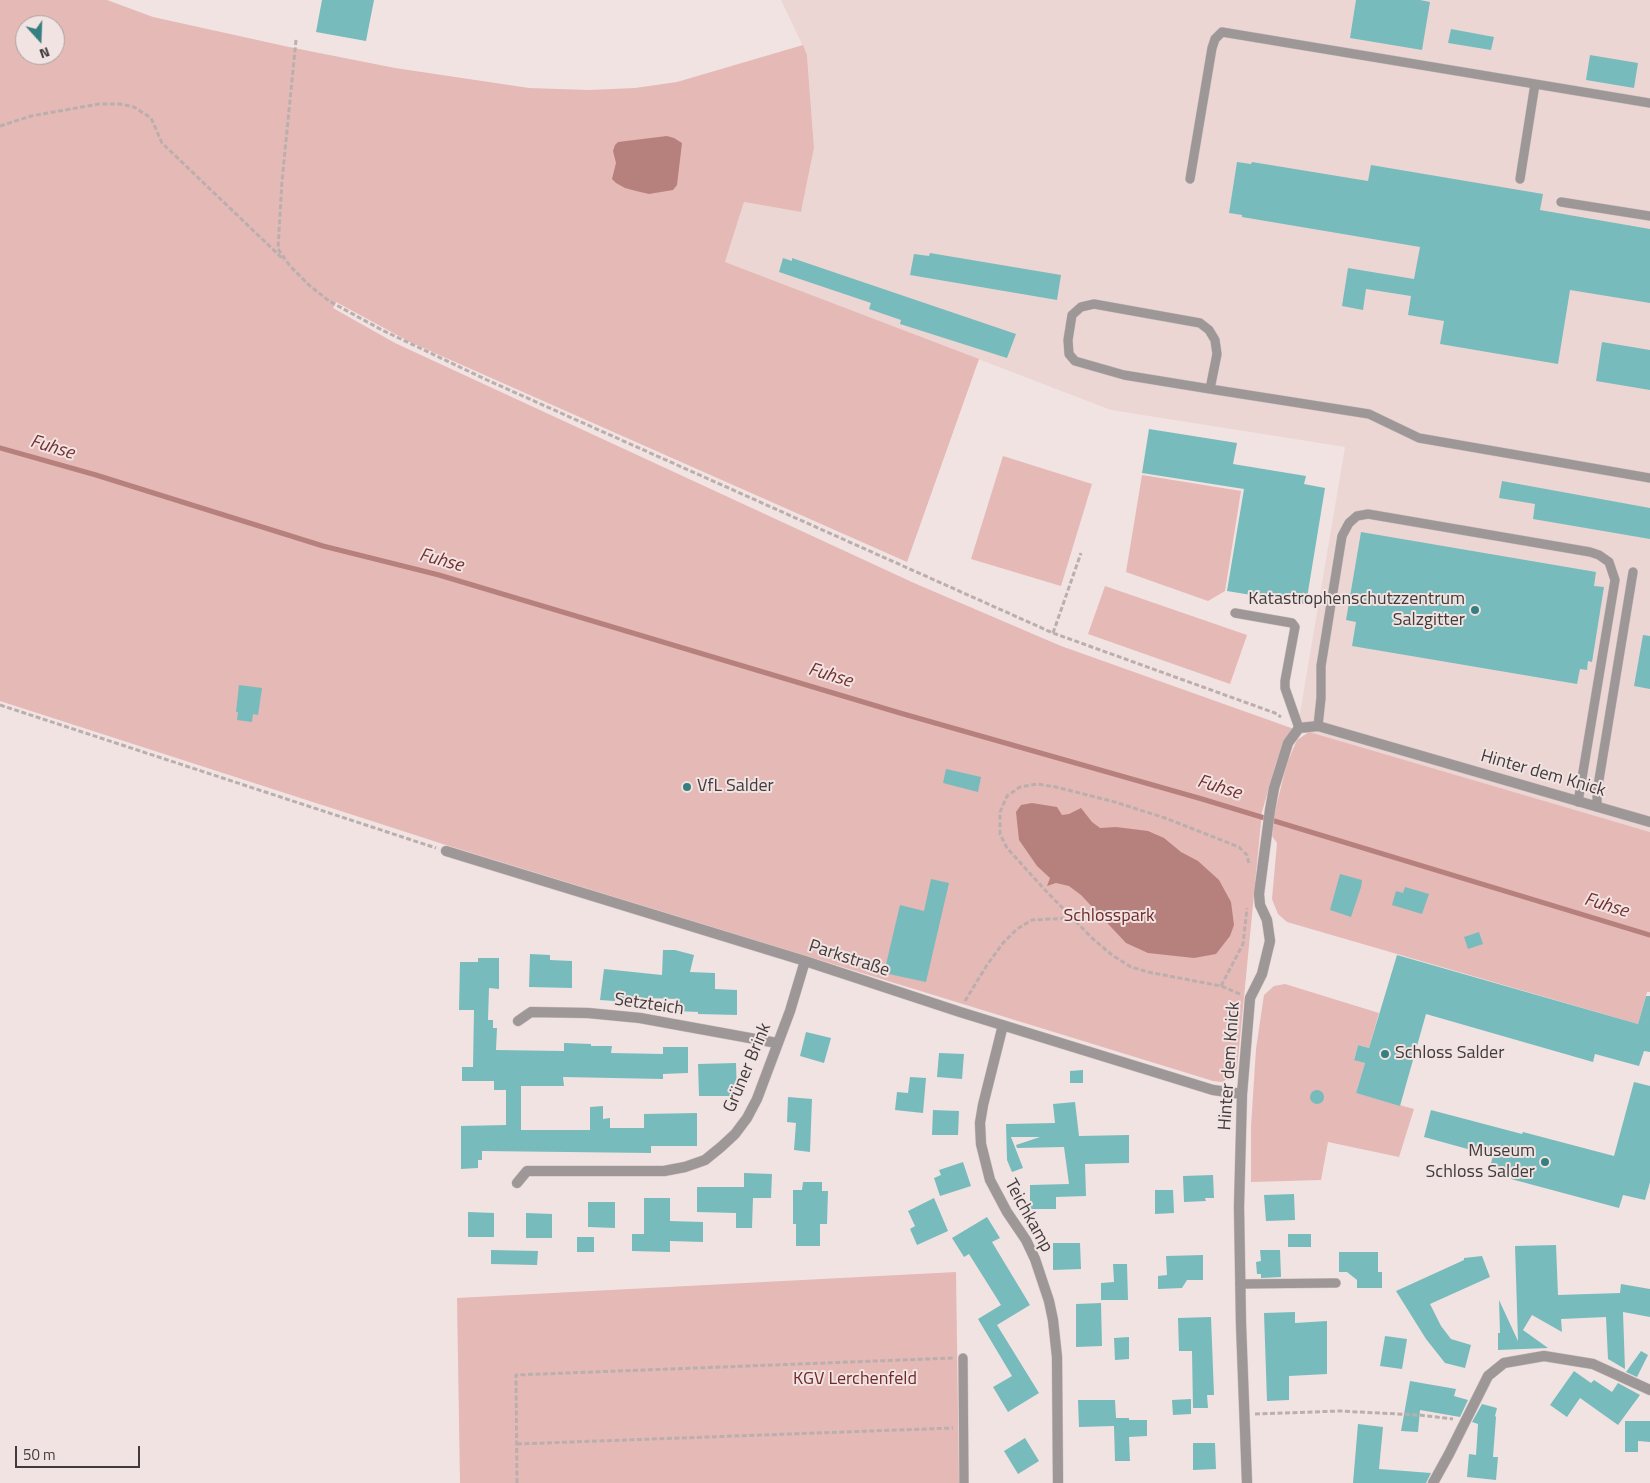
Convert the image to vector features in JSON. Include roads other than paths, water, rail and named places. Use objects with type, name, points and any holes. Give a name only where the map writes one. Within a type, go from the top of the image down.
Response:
[{"type":"street","name":"Hinter dem Knick","points":[[1247,1483],[1239,1207],[1242,1094],[1250,998],[1262,974],[1270,941],[1267,920],[1260,905],[1260,894],[1270,810],[1274,788],[1288,743],[1299,728],[1318,726],[1650,822]]},
{"type":"street","name":"Parkstraße","points":[[446,851],[1003,1026],[1213,1090],[1242,1094]]},
{"type":"street","name":"Grüner Brink","points":[[517,1183],[528,1171],[664,1171],[685,1167],[705,1160],[735,1134],[747,1118],[757,1098],[790,1011],[804,962]]},
{"type":"street","name":"Setzteich","points":[[518,1021],[531,1012],[588,1013],[640,1018],[777,1043]]},
{"type":"street","name":"Teichkamp","points":[[1003,1026],[983,1105],[980,1123],[981,1144],[990,1180],[1007,1212],[1026,1240],[1035,1259],[1049,1301],[1057,1357],[1058,1483]]},
{"type":"street","points":[[1433,1483],[1488,1376],[1504,1363],[1544,1356],[1593,1364],[1650,1390]]},
{"type":"lane","points":[[1190,179],[1212,48],[1215,39],[1222,32],[1650,103]]},
{"type":"lane","points":[[1520,179],[1535,84]]},
{"type":"lane","points":[[1561,202],[1650,216]]},
{"type":"lane","points":[[1210,389],[1217,354],[1215,340],[1209,330],[1200,323],[1094,304],[1081,307],[1072,315],[1068,340],[1069,354],[1075,361],[1124,375],[1210,389],[1369,414],[1419,438],[1650,478]]},
{"type":"lane","points":[[1318,726],[1321,698],[1321,666],[1342,536],[1349,523],[1357,516],[1368,514],[1590,552],[1599,555],[1609,562],[1615,580],[1578,802]]},
{"type":"lane","points":[[1597,807],[1597,792],[1633,572]]},
{"type":"lane","points":[[1236,613],[1292,623],[1295,627],[1285,688],[1299,728]]},
{"type":"lane","points":[[1240,1284],[1336,1283]]},
{"type":"lane","points":[[963,1358],[964,1483]]},
{"type":"waterway","name":"Fuhse","points":[[0,448],[96,475],[323,546],[439,575],[900,713],[1202,799],[1650,935]]},
{"type":"place","name":"Katastrophenschutzzentrum Salzgitter","points":[[1475,610]]},
{"type":"place","name":"VfL Salder","points":[[687,787]]},
{"type":"place","name":"Schloss Salder","points":[[1385,1054]]},
{"type":"place","name":"Museum Schloss Salder","points":[[1545,1162]]},
{"type":"park label","name":"Schlosspark","points":[[1109,917]]},
{"type":"park label","name":"KGV Lerchenfeld","points":[[855,1380]]}]
